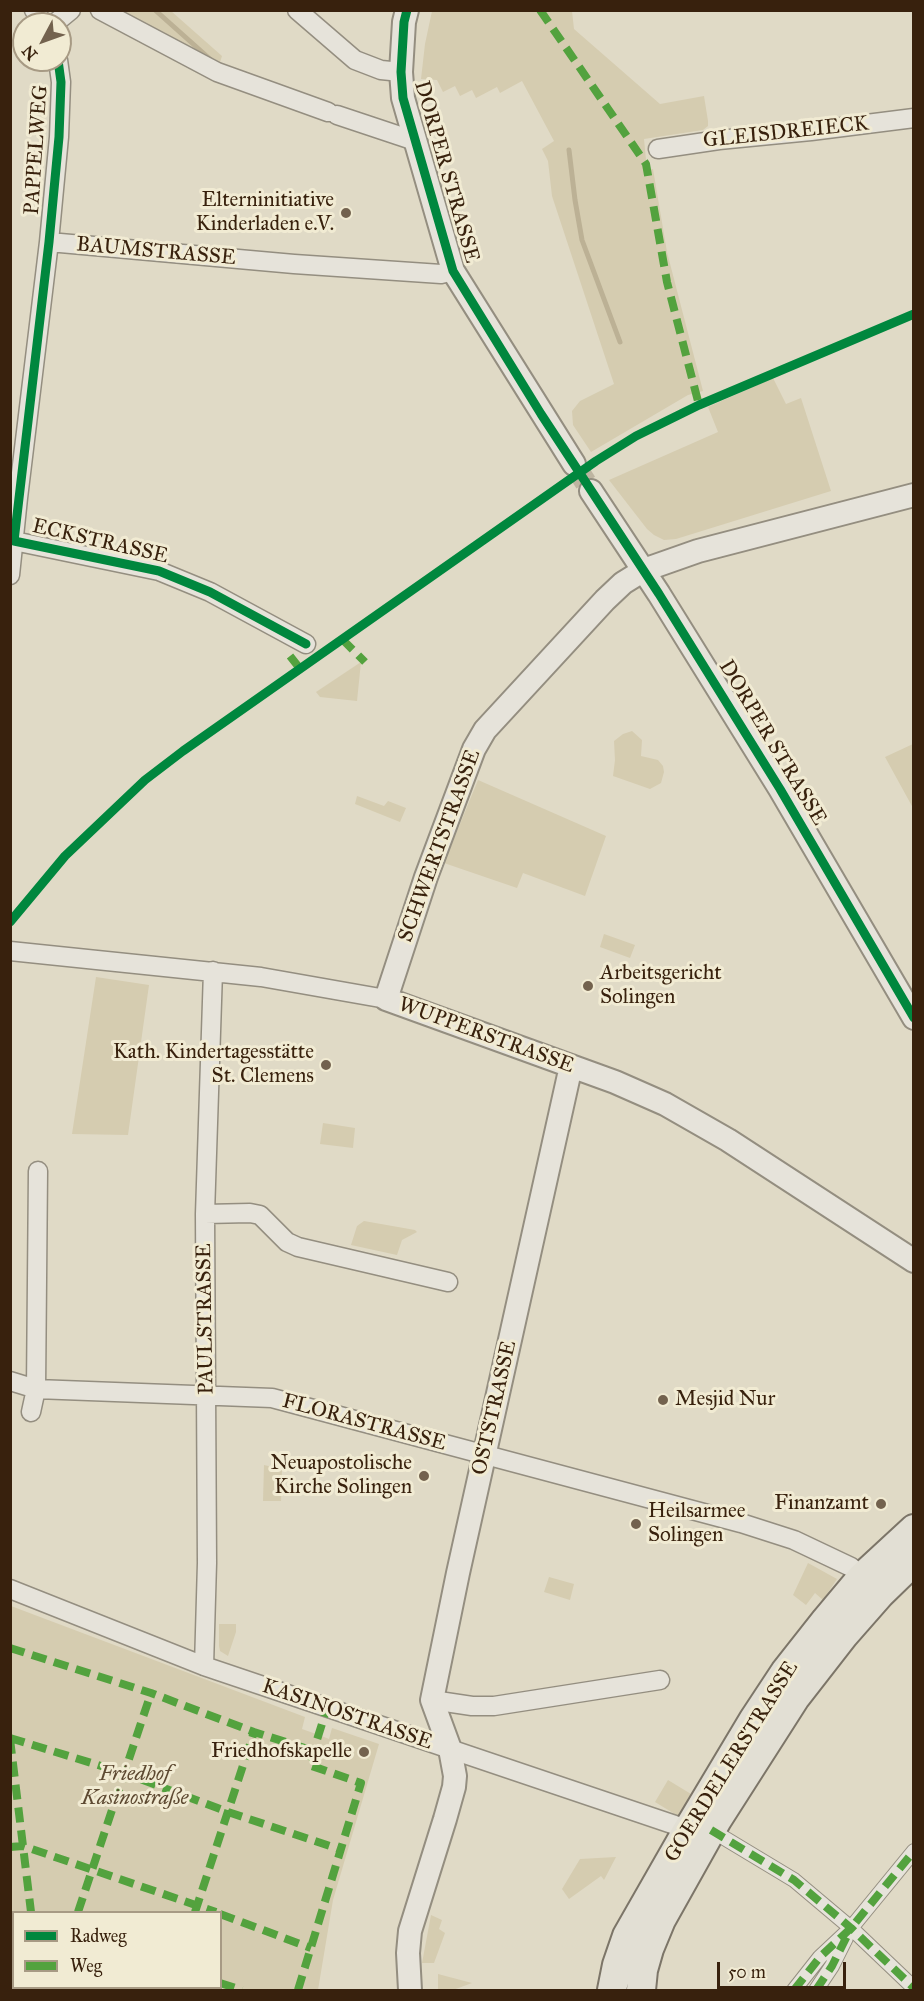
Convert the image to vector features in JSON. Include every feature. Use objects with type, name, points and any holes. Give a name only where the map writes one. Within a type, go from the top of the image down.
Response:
[{"type":"main road","name":"GOERDELERSTRASSE","points":[[612,1990],[617,1965],[627,1936],[699,1831],[795,1698],[844,1635],[871,1585],[914,1529]]},
{"type":"main road","name":"GOERDELERSTRASSE","points":[[871,1585],[914,1561]]},
{"type":"main road","name":"GOERDELERSTRASSE","points":[[641,1990],[643,1970],[649,1949],[699,1831]]},
{"type":"street","points":[[100,10],[218,72],[415,141]]},
{"type":"street","points":[[297,10],[355,60],[381,70],[400,72]]},
{"type":"street","name":"DORPER STRASSE","points":[[407,10],[400,72],[404,98],[453,271],[574,464]]},
{"type":"street","name":"PAPPELWEG","points":[[49,242],[61,109],[60,72]]},
{"type":"street","name":"GLEISDREIECK","points":[[658,149],[914,118]]},
{"type":"street","name":"BAUMSTRASSE","points":[[10,575],[49,242],[294,264],[441,274],[453,271]]},
{"type":"street","name":"DORPER STRASSE","points":[[591,491],[644,570],[780,789],[914,1018]]},
{"type":"street","name":"SCHWERTSTRASSE","points":[[386,999],[426,877],[474,749],[485,730],[605,600],[623,583],[644,570],[698,551],[914,495]]},
{"type":"street","name":"ECKSTRASSE","points":[[14,541],[159,571],[210,592],[306,644]]},
{"type":"street","name":"WUPPERSTRASSE","points":[[17,951],[213,971],[386,999],[630,1088],[665,1104],[738,1146],[914,1261]]},
{"type":"street","name":"PAULSTRASSE","points":[[204,1666],[207,1563],[205,1214],[213,971]]},
{"type":"street","name":"OSTSTRASSE","points":[[432,1700],[484,1454],[571,1066]]},
{"type":"street","points":[[31,1412],[36,1389],[38,1171]]},
{"type":"street","points":[[205,1214],[250,1213],[260,1215],[287,1242],[297,1247],[448,1282]]},
{"type":"street","name":"FLORASTRASSE","points":[[10,1380],[36,1389],[272,1398],[741,1523],[794,1540],[851,1567],[871,1585]]},
{"type":"street","name":"KASINOSTRASSE","points":[[10,1589],[204,1666],[675,1825],[699,1831],[794,1880],[851,1928],[914,1988]]},
{"type":"street","points":[[410,1990],[408,1953],[410,1931],[454,1787],[455,1776],[450,1749],[432,1700],[472,1706],[494,1706],[660,1680]]},
{"type":"street","points":[[794,1990],[820,1957],[851,1928],[914,1851]]},
{"type":"street","points":[[816,1990],[832,1966],[851,1928]]},
{"type":"green space","points":[[100,11],[171,11],[222,56],[217,72]]},
{"type":"green space","points":[[432,11],[572,11],[574,29],[660,104],[704,96],[708,126],[703,130],[644,139],[647,170],[653,169],[667,252],[703,391],[688,395],[591,452],[573,425],[572,411],[580,401],[614,384],[552,196],[548,161],[542,149],[554,141],[522,81],[500,93],[497,87],[476,98],[472,90],[460,96],[455,86],[443,92],[437,80],[421,79]]},
{"type":"green space","points":[[773,378],[786,404],[801,398],[831,491],[676,539],[664,540],[654,535],[609,480],[718,432],[708,407]]},
{"type":"green space","points":[[361,662],[357,701],[320,697],[316,692]]},
{"type":"green space","points":[[632,731],[642,740],[641,756],[658,760],[663,766],[661,783],[650,789],[613,776],[614,741]]},
{"type":"green space","points":[[913,744],[913,808],[885,757]]},
{"type":"green space","points":[[478,780],[606,836],[585,896],[523,873],[517,888],[444,863]]},
{"type":"green space","points":[[357,796],[384,806],[388,801],[406,808],[400,822],[355,804]]},
{"type":"green space","points":[[604,934],[635,945],[630,958],[600,947]]},
{"type":"green space","points":[[96,977],[149,985],[128,1135],[72,1134]]},
{"type":"green space","points":[[323,1123],[355,1128],[353,1148],[320,1144]]},
{"type":"green space","points":[[364,1221],[417,1232],[402,1240],[397,1255],[351,1245],[357,1226]]},
{"type":"green space","points":[[264,1465],[282,1469],[281,1501],[263,1501]]},
{"type":"green space","points":[[808,1563],[837,1579],[823,1600],[815,1593],[806,1605],[793,1595]]},
{"type":"green space","points":[[549,1577],[574,1584],[570,1600],[544,1592]]},
{"type":"green space","name":"Friedhof Kasinostraße","points":[[11,1606],[305,1717],[302,1729],[329,1739],[332,1728],[379,1744],[333,1900],[318,1990],[11,1990]]},
{"type":"green space","points":[[219,1624],[236,1624],[236,1632],[228,1656],[220,1651]]},
{"type":"green space","points":[[668,1780],[691,1794],[678,1816],[655,1802]]},
{"type":"green space","points":[[616,1857],[604,1880],[601,1876],[569,1899],[562,1889],[580,1859]]},
{"type":"green space","points":[[431,1915],[442,1920],[439,1929],[445,1933],[434,1963],[422,1963]]},
{"type":"green space","points":[[438,1974],[472,1983],[453,1990],[438,1990]]},
{"type":"waterway","points":[[155,10],[211,60]]},
{"type":"waterway","points":[[569,150],[582,240],[620,342]]},
{"type":"tunnel","points":[[574,464],[591,491]]},
{"type":"marked path","points":[[540,10],[646,164],[667,282],[699,405]]},
{"type":"marked path","points":[[342,639],[365,662]]},
{"type":"marked path","points":[[290,656],[301,670]]},
{"type":"marked path","points":[[10,1648],[151,1693],[254,1732],[314,1751]]},
{"type":"marked path","points":[[78,1911],[151,1693]]},
{"type":"marked path","points":[[298,1990],[361,1783],[309,1765],[327,1708]]},
{"type":"marked path","points":[[195,1911],[254,1732]]},
{"type":"marked path","points":[[10,1738],[124,1773],[228,1812],[339,1849]]},
{"type":"marked path","points":[[10,1739],[31,1911]]},
{"type":"marked path","points":[[711,1830],[794,1880],[851,1928],[914,1988]]},
{"type":"marked path","points":[[10,1847],[23,1846],[213,1911]]},
{"type":"marked path","points":[[794,1990],[820,1957],[851,1928],[914,1851]]},
{"type":"marked path","points":[[222,1915],[311,1948]]},
{"type":"marked path","points":[[816,1990],[832,1966],[847,1936]]},
{"type":"marked path","points":[[222,1984],[242,1990]]},
{"type":"marked path","points":[[30,1989],[34,1990]]},
{"type":"cycle path","points":[[407,10],[404,22],[401,72],[403,98],[453,271],[541,414],[659,594],[780,789],[914,1018]]},
{"type":"cycle path","points":[[60,72],[59,137],[49,242],[14,541],[159,571],[210,592],[306,644]]},
{"type":"cycle path","points":[[10,922],[65,856],[145,780],[596,461],[636,436],[699,405],[914,314]]},
{"type":"place","name":"Elterninitiative Kinderladen e.V.","points":[[346,213]]},
{"type":"place","name":"Arbeitsgericht Solingen","points":[[588,986]]},
{"type":"place","name":"Kath. Kindertagesstätte St. Clemens","points":[[326,1065]]},
{"type":"place","name":"Mesjid Nur","points":[[663,1400]]},
{"type":"place","name":"Neuapostolische Kirche Solingen","points":[[424,1476]]},
{"type":"place","name":"Finanzamt","points":[[881,1504]]},
{"type":"place","name":"Heilsarmee Solingen","points":[[636,1524]]},
{"type":"place","name":"Friedhofskapelle","points":[[364,1752]]}]
